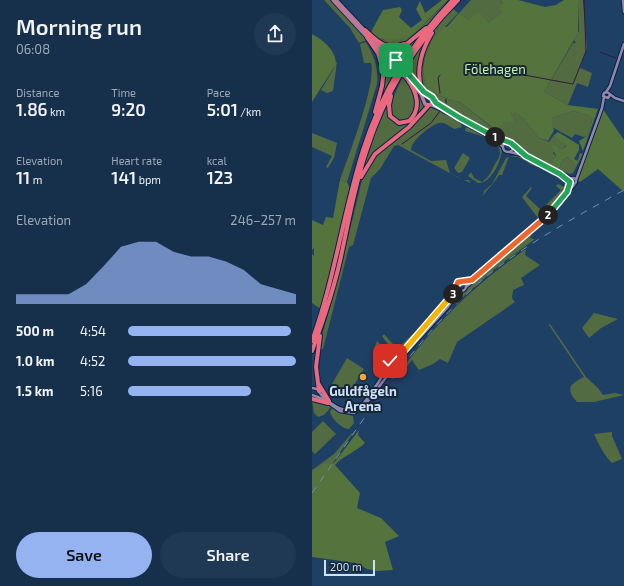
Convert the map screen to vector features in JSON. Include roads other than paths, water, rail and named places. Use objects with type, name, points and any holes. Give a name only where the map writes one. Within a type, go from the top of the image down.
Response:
[{"type":"highway","points":[[368,134],[393,80],[417,43],[453,0]]},
{"type":"highway","points":[[312,351],[340,262],[357,184],[372,136],[396,82],[420,45],[458,0]]},
{"type":"highway","points":[[422,90],[420,73],[422,57],[428,40],[440,20]]},
{"type":"highway","points":[[391,53],[397,52],[434,21]]},
{"type":"highway","points":[[365,30],[378,42],[386,46],[395,47],[408,43]]},
{"type":"highway","points":[[367,37],[380,57],[383,75]]},
{"type":"highway","points":[[319,391],[316,377],[317,347],[324,311],[356,172],[380,95],[385,59]]},
{"type":"highway","points":[[396,82],[389,102],[389,112],[393,120],[404,123],[413,116],[417,106],[416,93],[409,78]]},
{"type":"highway","points":[[357,184],[375,154],[409,127],[429,105]]},
{"type":"highway","points":[[312,332],[324,311]]},
{"type":"highway","points":[[312,341],[324,311]]},
{"type":"highway","points":[[316,377],[329,402]]},
{"type":"highway","points":[[313,396],[329,402]]},
{"type":"main road","points":[[333,0],[385,59],[396,64]]},
{"type":"main road","points":[[336,0],[365,30],[391,53],[396,64],[433,100],[460,118],[508,142],[526,156],[560,174],[576,180]]},
{"type":"main road","points":[[623,0],[624,12]]},
{"type":"main road","points":[[571,183],[576,180],[603,104],[608,96],[624,44]]},
{"type":"main road","points":[[385,59],[391,53]]},
{"type":"main road","points":[[409,78],[421,94],[425,104],[442,109],[465,124],[497,141],[505,151],[526,156]]},
{"type":"main road","points":[[610,86],[604,94],[624,101]]},
{"type":"main road","points":[[606,92],[608,96]]},
{"type":"main road","points":[[429,105],[433,100]]},
{"type":"main road","points":[[503,147],[508,142]]},
{"type":"main road","points":[[510,152],[513,147]]},
{"type":"main road","points":[[312,388],[319,391],[329,402],[346,413],[360,410],[365,406],[406,352],[472,280],[541,222],[567,192],[572,179],[580,168]]},
{"type":"main road","points":[[560,174],[571,183]]},
{"type":"main road","points":[[329,402],[345,410],[358,408],[363,404],[382,378],[385,363],[391,361],[402,353],[448,301],[459,281],[464,282],[472,280]]},
{"type":"main road","points":[[464,282],[466,287]]},
{"type":"main road","points":[[456,286],[458,290],[462,291]]},
{"type":"main road","points":[[391,361],[393,368]]},
{"type":"main road","points":[[384,368],[388,371],[393,368]]},
{"type":"main road","points":[[313,396],[318,395],[319,391]]},
{"type":"waterway","points":[[524,75],[573,84],[586,51],[584,0]]},
{"type":"waterway","points":[[600,52],[616,58]]},
{"type":"waterway","points":[[500,66],[523,74]]},
{"type":"waterway","points":[[440,75],[438,78],[440,93]]},
{"type":"waterway","points":[[402,144],[431,123],[440,111]]},
{"type":"railway","points":[[312,493],[390,382],[411,355],[456,304],[481,281],[532,243],[624,190]]},
{"type":"place","name":"Guldfågeln Arena","points":[[363,377]]},
{"type":"park label","name":"Fölehagen","points":[[495,69]]}]
